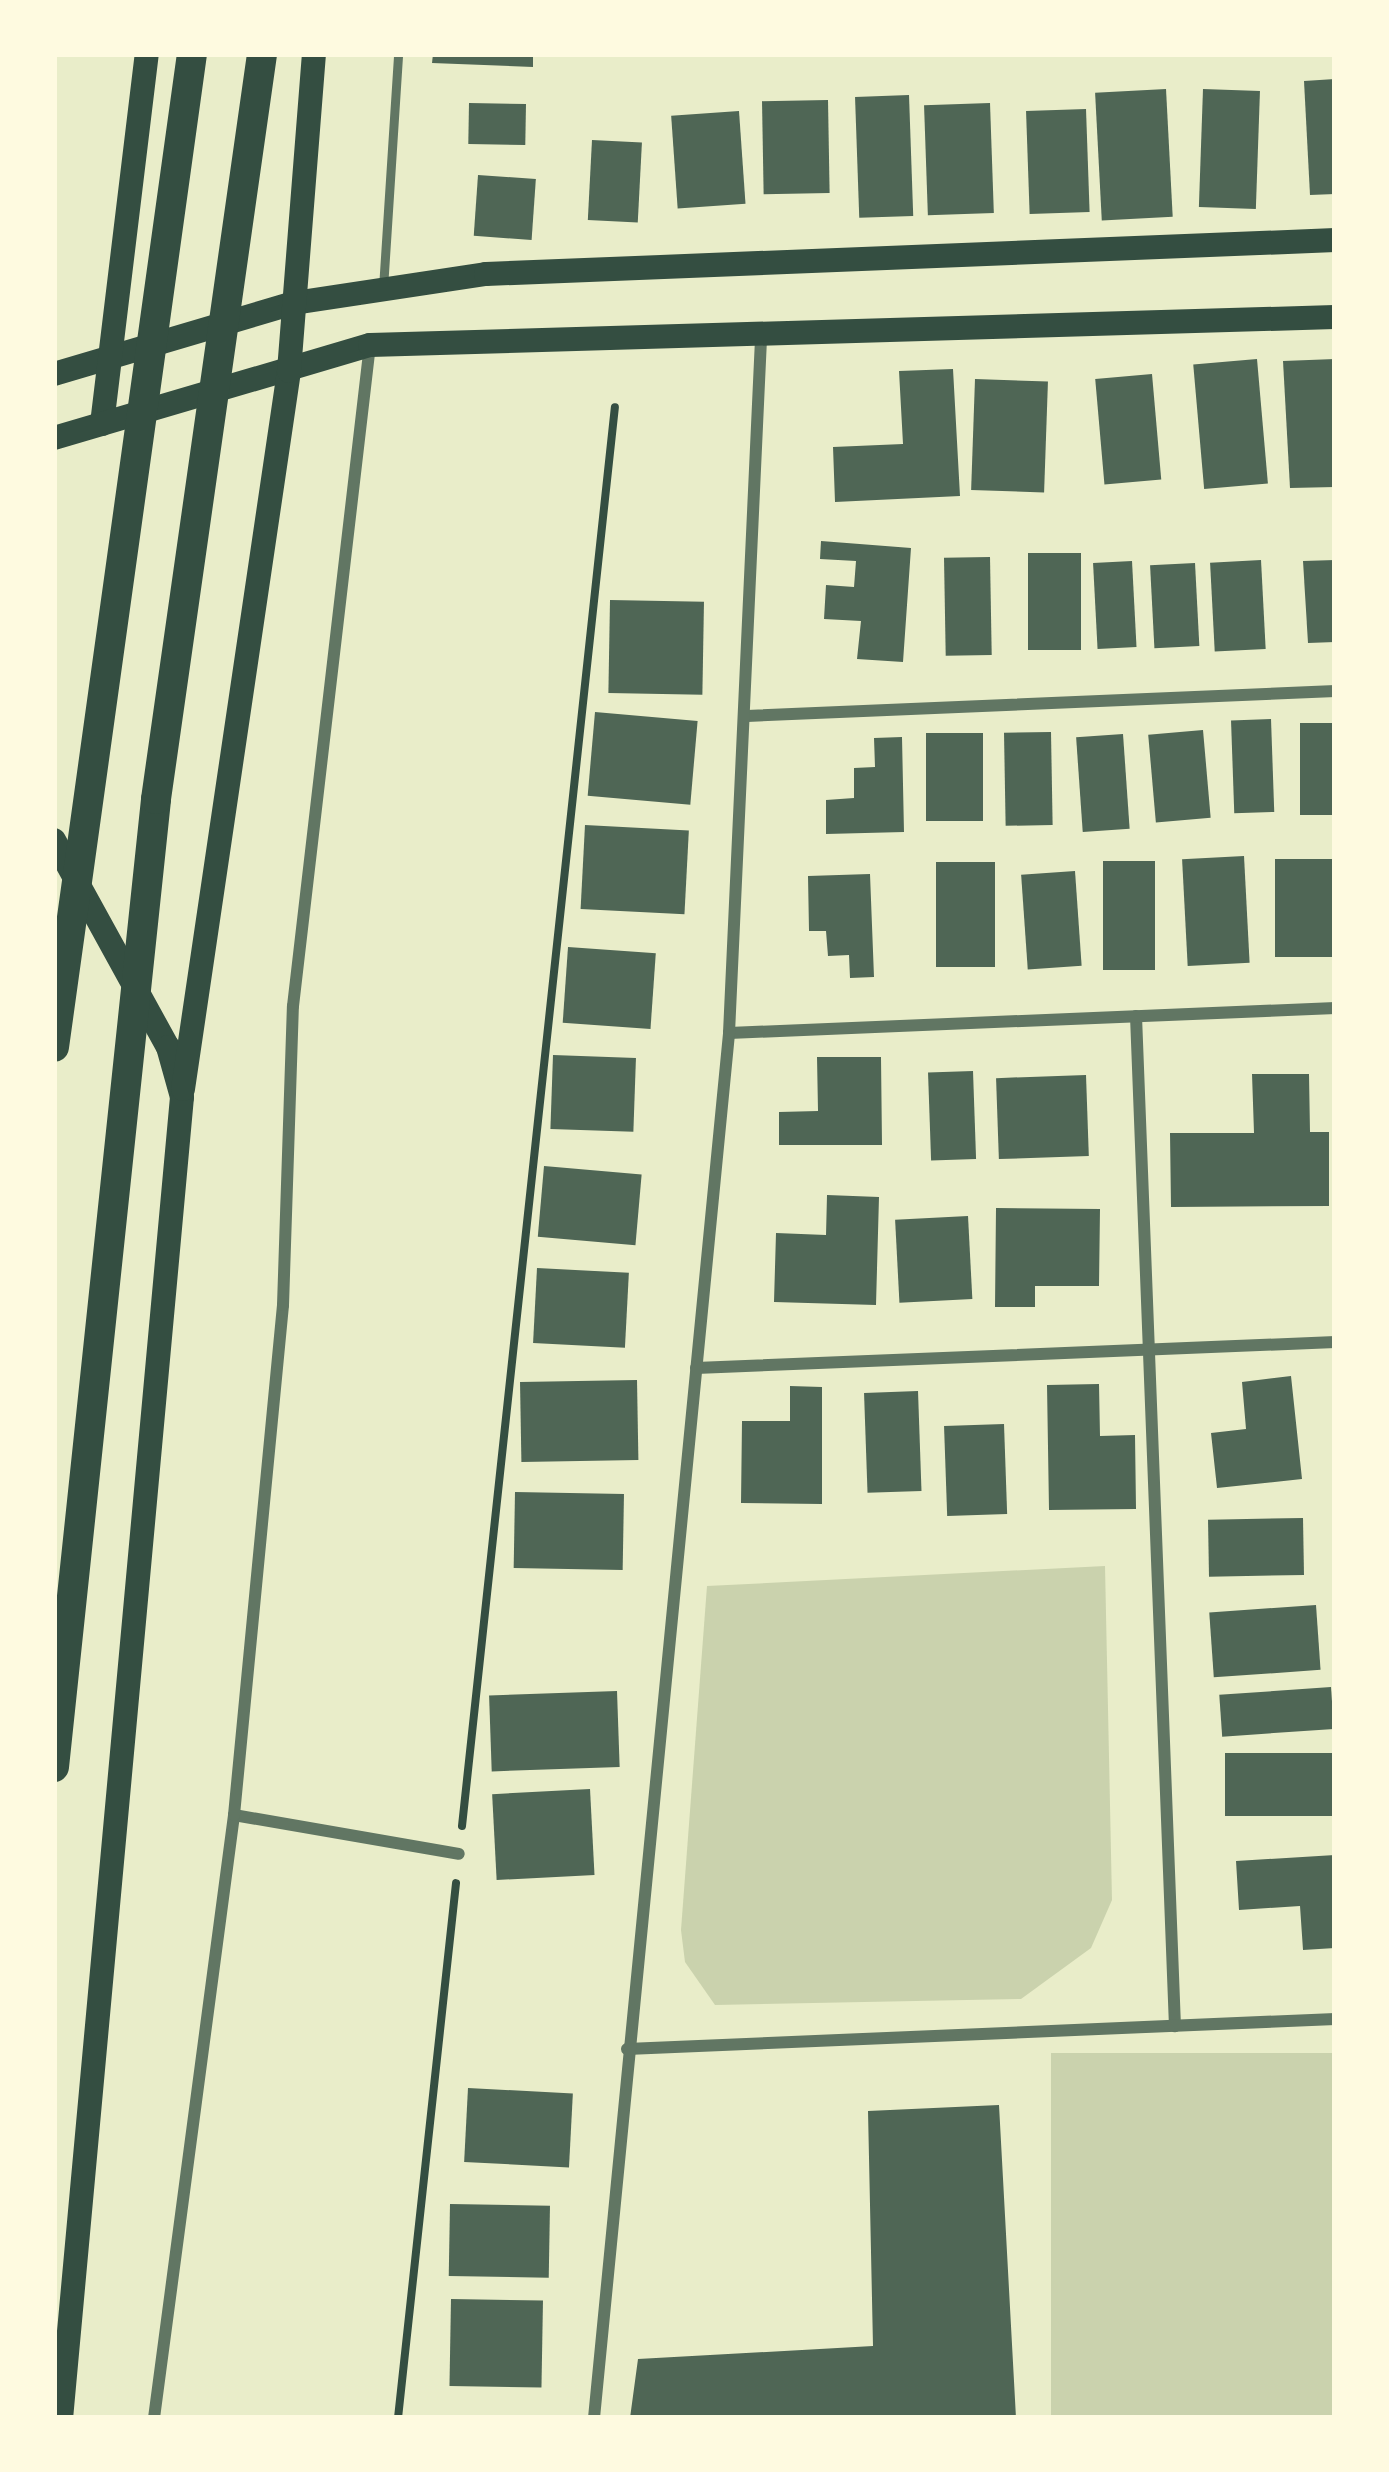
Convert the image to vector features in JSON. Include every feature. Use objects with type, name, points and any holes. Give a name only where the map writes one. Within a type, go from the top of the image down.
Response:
[{"type":"main road","points":[[101,424],[147,54]]},
{"type":"main road","points":[[54,1047],[192,54]]},
{"type":"main road","points":[[54,1767],[156,799],[262,54]]},
{"type":"main road","points":[[61,2418],[182,1097],[289,371],[314,54]]},
{"type":"main road","points":[[54,374],[294,303],[485,274],[1335,240]]},
{"type":"main road","points":[[54,438],[370,345],[760,338],[1335,316]]},
{"type":"main road","points":[[54,840],[157,1025],[182,1097]]},
{"type":"street","points":[[593,2418],[729,1033],[747,716],[760,338]]},
{"type":"street","points":[[154,2418],[234,1815],[284,1305],[293,1006],[370,345]]},
{"type":"street","points":[[747,716],[1335,691]]},
{"type":"street","points":[[729,1033],[1335,1008]]},
{"type":"street","points":[[1136,1016],[1156,1349],[1174,2026]]},
{"type":"street","points":[[696,1368],[1335,1342]]},
{"type":"street","points":[[234,1815],[459,1854]]},
{"type":"street","points":[[628,2049],[1335,2019]]},
{"type":"lane","points":[[383,288],[398,54]]},
{"type":"path","points":[[398,2418],[616,406]]},
{"type":"green space","points":[[1105,1566],[1112,1900],[1091,1948],[1021,1999],[715,2005],[685,1962],[681,1930],[707,1586]]},
{"type":"green space","points":[[1051,2053],[1335,2053],[1335,2418],[1051,2418]]},
{"type":"building","points":[[433,54],[533,54],[533,67],[432,63]]},
{"type":"building","points":[[1335,79],[1335,194],[1310,195],[1304,81]]},
{"type":"building","points":[[1166,89],[1173,217],[1102,221],[1095,93]]},
{"type":"building","points":[[1203,89],[1260,91],[1256,209],[1199,207]]},
{"type":"building","points":[[909,95],[913,216],[859,218],[855,97]]},
{"type":"building","points":[[828,100],[830,193],[764,194],[762,101]]},
{"type":"building","points":[[469,103],[526,104],[525,145],[468,144]]},
{"type":"building","points":[[990,103],[994,213],[928,215],[924,105]]},
{"type":"building","points":[[1086,109],[1090,212],[1030,214],[1026,111]]},
{"type":"building","points":[[739,111],[745,204],[678,209],[671,116]]},
{"type":"building","points":[[592,140],[642,143],[638,223],[588,220]]},
{"type":"building","points":[[478,175],[536,179],[532,240],[474,236]]},
{"type":"building","points":[[1257,359],[1268,484],[1204,489],[1193,365]]},
{"type":"building","points":[[1335,359],[1335,487],[1290,488],[1283,361]]},
{"type":"building","points":[[953,369],[960,496],[835,502],[833,447],[903,444],[899,371]]},
{"type":"building","points":[[1152,374],[1161,480],[1104,485],[1095,379]]},
{"type":"building","points":[[975,379],[1048,382],[1044,492],[971,490]]},
{"type":"building","points":[[821,541],[911,548],[903,662],[857,659],[861,621],[824,619],[826,585],[854,587],[856,561],[820,559]]},
{"type":"building","points":[[1028,553],[1081,553],[1081,650],[1028,650]]},
{"type":"building","points":[[990,557],[992,655],[946,656],[944,558]]},
{"type":"building","points":[[1261,560],[1266,649],[1215,652],[1210,563]]},
{"type":"building","points":[[1335,560],[1335,642],[1308,643],[1303,561]]},
{"type":"building","points":[[1132,561],[1137,647],[1098,649],[1093,563]]},
{"type":"building","points":[[1195,563],[1199,646],[1154,648],[1150,565]]},
{"type":"building","points":[[610,600],[704,602],[702,695],[608,693]]},
{"type":"building","points":[[595,712],[698,721],[690,805],[588,796]]},
{"type":"building","points":[[1271,719],[1274,812],[1234,813],[1231,720]]},
{"type":"building","points":[[1300,723],[1335,723],[1335,815],[1300,815]]},
{"type":"building","points":[[1203,730],[1211,818],[1156,822],[1148,735]]},
{"type":"building","points":[[1051,732],[1053,825],[1006,826],[1004,733]]},
{"type":"building","points":[[926,733],[983,733],[983,821],[926,821]]},
{"type":"building","points":[[1123,734],[1130,829],[1083,832],[1076,737]]},
{"type":"building","points":[[902,737],[904,832],[826,834],[826,800],[854,798],[854,768],[875,767],[874,738]]},
{"type":"building","points":[[585,825],[689,830],[684,914],[581,909]]},
{"type":"building","points":[[1244,856],[1250,963],[1188,966],[1182,859]]},
{"type":"building","points":[[1275,859],[1335,859],[1335,957],[1275,957]]},
{"type":"building","points":[[1103,861],[1155,861],[1155,970],[1103,970]]},
{"type":"building","points":[[936,862],[995,862],[995,967],[936,967]]},
{"type":"building","points":[[1075,871],[1082,966],[1028,970],[1021,875]]},
{"type":"building","points":[[870,874],[874,977],[850,978],[849,955],[828,956],[826,931],[809,931],[808,876]]},
{"type":"building","points":[[568,947],[656,953],[650,1029],[563,1023]]},
{"type":"building","points":[[553,1055],[636,1058],[633,1132],[550,1129]]},
{"type":"building","points":[[817,1057],[881,1057],[882,1145],[779,1145],[779,1112],[818,1111]]},
{"type":"building","points":[[973,1071],[976,1159],[931,1161],[928,1073]]},
{"type":"building","points":[[1252,1074],[1309,1074],[1310,1132],[1329,1132],[1329,1206],[1171,1207],[1170,1133],[1254,1133]]},
{"type":"building","points":[[1086,1075],[1089,1156],[999,1159],[996,1078]]},
{"type":"building","points":[[544,1166],[642,1175],[635,1245],[538,1237]]},
{"type":"building","points":[[827,1195],[879,1197],[876,1305],[774,1302],[776,1233],[826,1235]]},
{"type":"building","points":[[996,1208],[1100,1209],[1099,1286],[1035,1286],[1035,1307],[995,1307]]},
{"type":"building","points":[[968,1216],[972,1299],[899,1303],[895,1220]]},
{"type":"building","points":[[537,1268],[629,1273],[625,1348],[533,1343]]},
{"type":"building","points":[[1291,1376],[1302,1479],[1217,1488],[1211,1433],[1246,1429],[1242,1382]]},
{"type":"building","points":[[637,1380],[638,1460],[521,1462],[520,1382]]},
{"type":"building","points":[[1099,1384],[1100,1436],[1135,1435],[1136,1509],[1049,1510],[1047,1385]]},
{"type":"building","points":[[790,1386],[822,1387],[822,1504],[741,1503],[742,1421],[790,1421]]},
{"type":"building","points":[[918,1391],[921,1491],[868,1493],[864,1393]]},
{"type":"building","points":[[1004,1424],[1007,1514],[947,1516],[944,1426]]},
{"type":"building","points":[[515,1492],[624,1494],[623,1570],[514,1568]]},
{"type":"building","points":[[1303,1518],[1304,1575],[1209,1577],[1208,1520]]},
{"type":"building","points":[[1316,1605],[1321,1670],[1214,1677],[1209,1612]]},
{"type":"building","points":[[1331,1687],[1334,1729],[1222,1737],[1219,1695]]},
{"type":"building","points":[[617,1691],[620,1767],[492,1771],[489,1695]]},
{"type":"building","points":[[1225,1753],[1335,1753],[1335,1816],[1225,1816]]},
{"type":"building","points":[[590,1789],[595,1875],[497,1880],[492,1794]]},
{"type":"building","points":[[1335,1855],[1335,1948],[1303,1950],[1300,1906],[1239,1910],[1236,1861]]},
{"type":"building","points":[[468,2088],[573,2093],[569,2167],[464,2162]]},
{"type":"building","points":[[999,2105],[1016,2418],[630,2418],[638,2359],[873,2346],[868,2111]]},
{"type":"building","points":[[450,2204],[550,2206],[549,2278],[449,2276]]},
{"type":"building","points":[[451,2299],[543,2301],[541,2388],[449,2386]]}]
